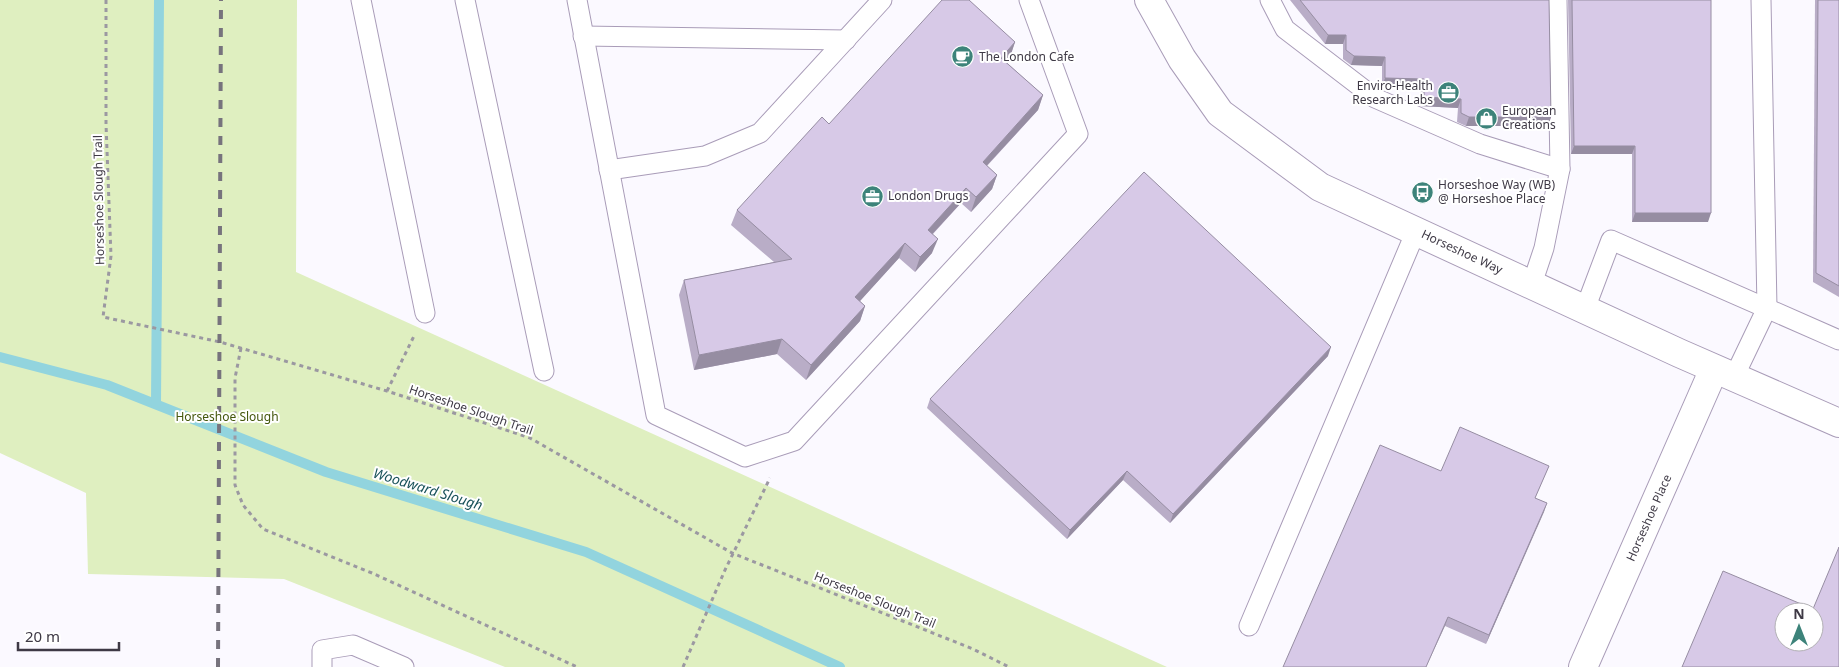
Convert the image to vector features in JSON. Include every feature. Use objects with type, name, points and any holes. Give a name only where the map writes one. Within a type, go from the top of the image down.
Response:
[{"type":"street","name":"Horseshoe Way","points":[[1149,0],[1182,59],[1220,112],[1320,187],[1724,373],[1839,423]]},
{"type":"street","name":"Horseshoe Place","points":[[1583,667],[1724,373]]},
{"type":"lane","points":[[361,0],[425,313]]},
{"type":"lane","points":[[465,0],[544,371]]},
{"type":"lane","points":[[577,0],[656,415],[745,457],[794,441],[1078,134],[1029,0]]},
{"type":"lane","points":[[609,170],[705,156],[760,133],[882,0]]},
{"type":"lane","points":[[1270,0],[1285,29],[1375,98],[1480,144],[1560,169]]},
{"type":"lane","points":[[1532,284],[1544,248],[1560,169],[1557,0]]},
{"type":"lane","points":[[1724,373],[1767,308],[1761,0]]},
{"type":"lane","points":[[584,36],[846,40]]},
{"type":"lane","points":[[1249,626],[1416,231]]},
{"type":"lane","points":[[1585,309],[1611,240],[1839,340]]},
{"type":"lane","points":[[322,667],[322,650],[353,645],[404,667]]},
{"type":"path","name":"Horseshoe Slough Trail","points":[[106,0],[106,124],[111,256],[103,317],[206,338],[387,391],[530,438],[732,553],[973,649],[1009,667]]},
{"type":"path","points":[[387,391],[425,313]]},
{"type":"path","points":[[241,348],[235,378],[235,485],[243,504],[263,529],[372,573],[577,667]]},
{"type":"path","points":[[683,667],[732,553],[786,443]]},
{"type":"green space","name":"Horseshoe Slough","points":[[0,0],[297,0],[296,272],[1167,667],[505,667],[284,579],[88,574],[86,493],[0,453]]},
{"type":"building","name":"London Drugs","points":[[942,0],[969,0],[1015,42],[1001,58],[1043,95],[983,162],[997,175],[976,197],[966,188],[928,230],[938,239],[920,257],[905,243],[855,297],[865,306],[811,365],[782,339],[699,355],[684,280],[792,259],[737,210],[822,117],[829,124]]},
{"type":"building","points":[[1300,0],[1549,0],[1551,117],[1469,117],[1461,113],[1461,99],[1424,97],[1424,79],[1385,78],[1385,57],[1354,56],[1346,50],[1346,35],[1328,35]]},
{"type":"building","points":[[1572,0],[1711,0],[1711,213],[1635,213],[1635,146],[1574,146]]},
{"type":"building","points":[[1818,0],[1839,0],[1839,286],[1816,273]]},
{"type":"building","points":[[1144,172],[1331,347],[1173,514],[1127,471],[1070,530],[930,399]]},
{"type":"building","points":[[1460,427],[1549,466],[1535,498],[1547,503],[1489,635],[1448,617],[1426,667],[1283,667],[1380,445],[1441,471]]},
{"type":"building","points":[[1839,547],[1839,667],[1682,667],[1723,571],[1796,602],[1774,602],[1774,652],[1824,652],[1824,602],[1816,602]]},
{"type":"waterway","points":[[156,404],[159,0]]},
{"type":"waterway","name":"Woodward Slough","points":[[0,357],[107,385],[326,472],[586,552],[840,667]]},
{"type":"railway","points":[[218,667],[221,0]]},
{"type":"place","name":"The London Cafe","points":[[963,57]]},
{"type":"place","name":"Enviro-Health Research Labs","points":[[1449,93]]},
{"type":"place","name":"European Creations","points":[[1486,118]]},
{"type":"place","name":"Horseshoe Way (WB) @ Horseshoe Place","points":[[1422,192]]},
{"type":"place","name":"London Drugs","points":[[872,196]]}]
